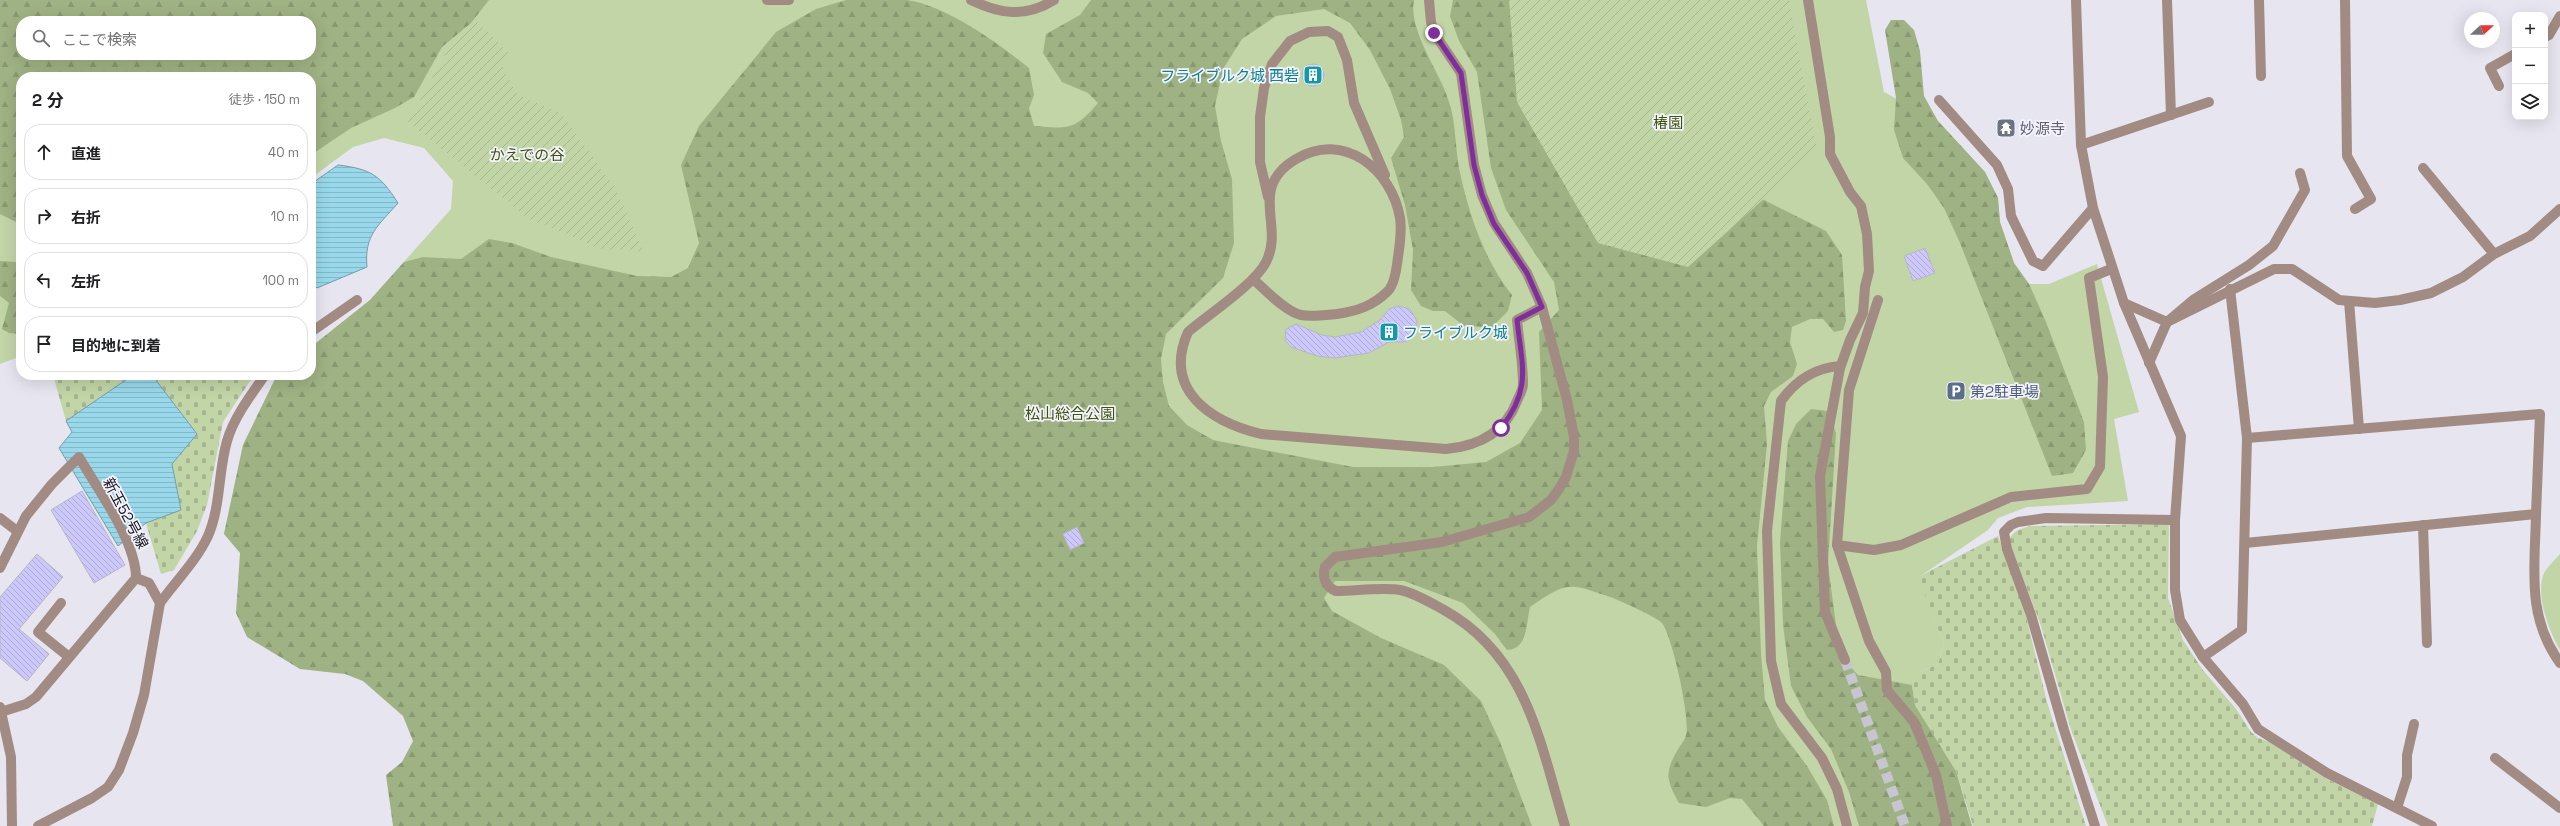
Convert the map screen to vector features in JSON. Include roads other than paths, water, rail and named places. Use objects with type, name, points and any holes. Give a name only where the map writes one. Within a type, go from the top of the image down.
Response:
[{"type":"street","points":[[767,0],[781,2],[789,0]]},
{"type":"street","points":[[971,0],[991,10],[1013,13],[1035,10],[1054,0]]},
{"type":"street","points":[[1430,0],[1431,22],[1434,33],[1461,73],[1474,165],[1482,195],[1494,224],[1527,273],[1542,307],[1567,400],[1574,437],[1574,450],[1568,471],[1559,489],[1551,500],[1535,513],[1516,522],[1442,542],[1335,557],[1326,565],[1324,576],[1327,584],[1336,591],[1400,590],[1422,599],[1456,617],[1481,636],[1502,659],[1515,679],[1532,714],[1565,826]]},
{"type":"street","points":[[1808,0],[1830,137],[1830,154],[1850,192],[1861,206],[1867,234],[1869,271],[1865,288],[1864,313],[1850,340],[1840,368],[1820,476],[1825,612],[1845,660]]},
{"type":"street","points":[[2076,0],[2081,145],[2093,208],[2111,269],[2124,303],[2181,436],[2175,520],[2175,590],[2180,620],[2203,657],[2243,704],[2258,730],[2327,773],[2432,826]]},
{"type":"street","points":[[2167,0],[2171,115]]},
{"type":"street","points":[[2259,0],[2261,76]]},
{"type":"street","points":[[2345,0],[2347,156],[2371,199],[2355,209]]},
{"type":"street","points":[[2548,35],[2560,16]]},
{"type":"street","points":[[1253,279],[1271,297],[1300,315],[1360,311],[1389,290],[1398,265],[1400,218],[1390,188],[1354,103],[1347,60],[1338,37],[1328,31],[1309,32],[1290,41],[1272,64],[1264,88],[1260,117],[1260,162],[1268,198],[1270,245],[1266,262],[1253,279],[1188,332],[1181,350],[1181,370],[1187,388],[1205,410],[1237,428],[1261,434],[1446,449],[1466,447],[1485,440],[1501,428],[1513,412],[1523,386],[1517,320],[1542,307]]},
{"type":"street","points":[[2500,86],[2490,68],[2512,56]]},
{"type":"street","points":[[1939,100],[1997,165],[2008,189],[2011,216],[2033,261],[2043,266],[2093,208]]},
{"type":"street","points":[[2081,145],[2209,102]]},
{"type":"street","points":[[1268,198],[1273,183],[1287,165],[1306,154],[1328,150],[1339,150],[1360,156],[1378,170],[1390,188]]},
{"type":"street","points":[[2423,168],[2494,254]]},
{"type":"street","points":[[2149,363],[2167,322],[2193,300],[2249,265],[2273,246],[2305,190],[2300,173]]},
{"type":"street","points":[[2167,322],[2230,289],[2274,269],[2292,269],[2339,300],[2375,302],[2400,300],[2430,293],[2463,277],[2494,254],[2530,236],[2560,209]]},
{"type":"street","points":[[1837,545],[1874,550],[1902,545],[2011,497],[2087,488],[2100,467],[2103,377],[2089,278],[2111,269]]},
{"type":"street","points":[[2203,657],[2242,630],[2247,438],[2230,289]]},
{"type":"street","points":[[316,329],[358,300]]},
{"type":"street","points":[[1878,300],[1849,390],[1837,545],[1869,640],[1886,672],[1888,690],[1914,722],[1936,775],[1947,826]]},
{"type":"street","points":[[2349,301],[2358,429]]},
{"type":"street","points":[[2124,303],[2167,322]]},
{"type":"street","points":[[1840,368],[1840,366],[1829,367],[1806,376],[1781,401],[1767,531],[1771,662],[1781,704],[1822,758],[1837,789],[1847,826]]},
{"type":"street","points":[[38,826],[92,798],[108,787],[119,770],[133,733],[144,695],[160,603],[207,537],[215,515],[227,440],[244,405],[262,380]]},
{"type":"street","points":[[2247,438],[2540,414],[2534,601],[2543,633],[2560,663]]},
{"type":"street","name":"新玉52号線","points":[[0,568],[17,531],[52,484],[79,458],[122,533],[136,565],[136,578]]},
{"type":"street","points":[[2245,543],[2536,514]]},
{"type":"street","points":[[0,518],[17,531]]},
{"type":"street","points":[[2095,826],[2064,730],[2031,615],[2007,549],[2004,532],[2011,525],[2031,519],[2175,520]]},
{"type":"street","points":[[2423,525],[2427,643]]},
{"type":"street","points":[[12,826],[10,749],[1,709],[26,704],[36,697],[136,578],[149,583],[160,603]]},
{"type":"street","points":[[61,603],[38,632],[69,657]]},
{"type":"street","points":[[2397,808],[2408,777],[2408,755],[2414,724]]},
{"type":"street","points":[[0,753],[10,749]]},
{"type":"street","points":[[2495,758],[2560,808]]},
{"type":"water","points":[[338,165],[367,171],[386,186],[398,203],[379,225],[370,239],[367,267],[317,288],[316,287],[316,180]]},
{"type":"water","points":[[126,380],[156,380],[197,434],[172,464],[181,510],[146,523],[118,546],[59,448],[72,432],[66,421]]},
{"type":"tunnel","points":[[1845,660],[1905,826]]},
{"type":"place","name":"フライブルク城 西砦","points":[[1313,75]]},
{"type":"place","name":"妙源寺","points":[[2006,128]]},
{"type":"place","name":"フライブルク城","points":[[1389,332]]},
{"type":"place","name":"第2駐車場","points":[[1956,391]]},
{"type":"park label","name":"椿園","points":[[1668,122]]},
{"type":"park label","name":"かえでの谷","points":[[527,154]]},
{"type":"park label","name":"松山総合公園","points":[[1070,413]]}]
